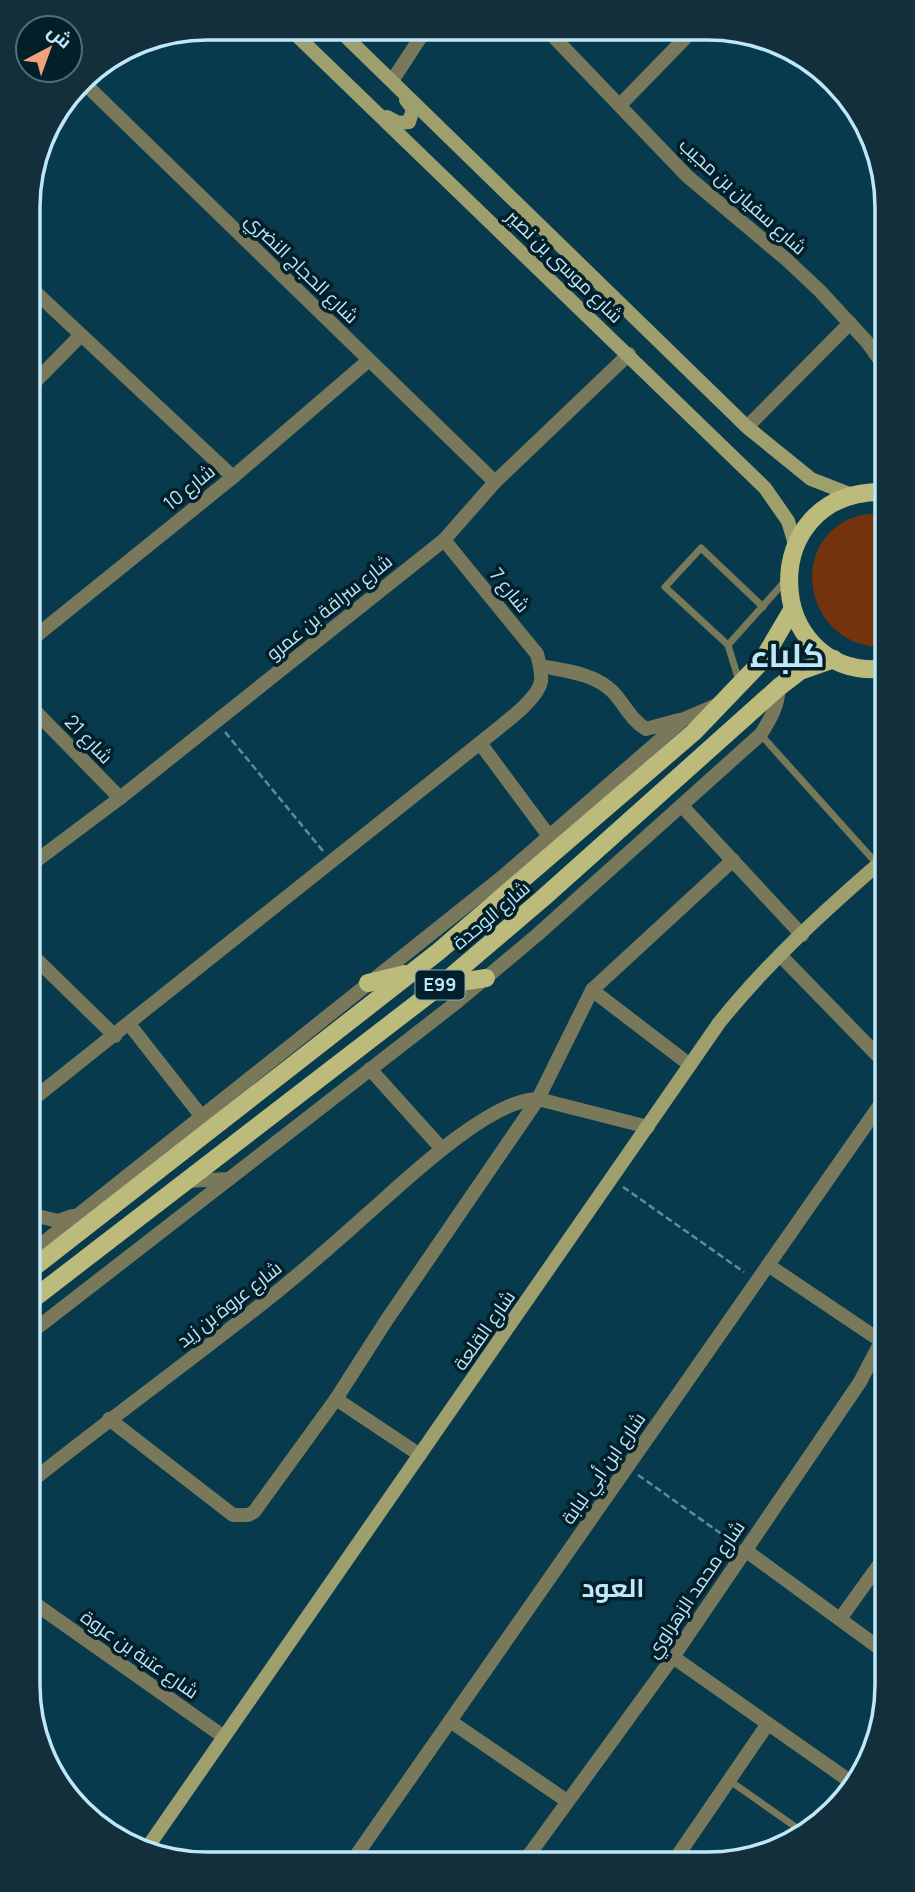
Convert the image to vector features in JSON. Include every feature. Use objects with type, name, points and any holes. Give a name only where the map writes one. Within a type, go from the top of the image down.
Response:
[{"type":"main road","points":[[875,493],[852,495],[834,502],[818,513],[795,544],[787,578],[792,610],[802,629],[817,646],[834,659],[861,668],[875,669]]},
{"type":"main road","name":"شارع الوحدة","points":[[40,1262],[325,1042],[694,732],[762,661],[792,610]]},
{"type":"main road","name":"شارع الوحدة","points":[[40,1293],[441,985],[603,845],[779,687],[800,671],[834,659]]},
{"type":"main road","points":[[368,983],[411,972]]},
{"type":"main road","points":[[441,985],[486,978]]},
{"type":"street","name":"شارع سفيان بن مجيب","points":[[557,40],[687,176],[787,260],[850,323],[875,355]]},
{"type":"street","points":[[620,105],[683,40]]},
{"type":"street","name":"شارع موسى بن نصير","points":[[302,41],[765,488],[788,520],[795,544]]},
{"type":"street","name":"شارع موسى بن نصير","points":[[350,41],[747,428],[811,479],[852,495]]},
{"type":"street","points":[[348,85],[390,118],[406,124],[413,110],[392,81],[418,41]]},
{"type":"street","name":"شارع الحجاج النضري","points":[[90,88],[495,482]]},
{"type":"street","points":[[41,298],[233,477]]},
{"type":"street","points":[[747,428],[850,323]]},
{"type":"street","points":[[41,376],[80,336]]},
{"type":"street","name":"شارع سراقة بن عمرو","points":[[41,858],[120,799],[444,540],[495,482],[629,354]]},
{"type":"street","name":"شارع 10","points":[[41,632],[233,477],[369,360]]},
{"type":"street","name":"شارع 7","points":[[444,540],[537,654],[541,666]]},
{"type":"street","points":[[40,1093],[480,743],[532,698],[541,683],[541,666],[578,673],[599,681],[613,693],[637,724],[646,729],[684,719],[725,702]]},
{"type":"street","points":[[40,1325],[486,978],[537,935],[761,734],[774,714],[779,687]]},
{"type":"street","name":"شارع 21","points":[[41,717],[120,799]]},
{"type":"street","points":[[40,1245],[501,878],[684,719]]},
{"type":"street","points":[[480,743],[549,836]]},
{"type":"street","points":[[682,806],[802,935]]},
{"type":"street","points":[[109,1419],[233,1515],[254,1512],[335,1399],[538,1099],[592,990],[733,860]]},
{"type":"street","name":"شارع القلعة","points":[[151,1842],[735,1003],[780,955],[875,872]]},
{"type":"street","points":[[780,955],[874,1052]]},
{"type":"street","points":[[40,963],[115,1035]]},
{"type":"street","points":[[592,990],[690,1065]]},
{"type":"street","points":[[129,1024],[202,1117]]},
{"type":"street","points":[[370,1069],[442,1149]]},
{"type":"street","name":"شارع عروة بن زيد","points":[[40,1474],[274,1294],[442,1149],[505,1107],[527,1099],[538,1099]]},
{"type":"street","points":[[538,1099],[648,1127]]},
{"type":"street","name":"شارع ابن أبي لبابة","points":[[359,1852],[874,1113]]},
{"type":"street","points":[[186,1181],[229,1179]]},
{"type":"street","points":[[40,1217],[58,1221],[74,1216]]},
{"type":"street","points":[[768,1265],[874,1332]]},
{"type":"street","name":"شارع محمد الزهراوي","points":[[534,1852],[567,1801],[673,1657],[860,1382],[874,1355]]},
{"type":"street","points":[[335,1399],[420,1455]]},
{"type":"street","points":[[745,1550],[874,1644]]},
{"type":"street","points":[[840,1619],[874,1572]]},
{"type":"street","name":"شارع عتبة بن عروة","points":[[40,1607],[224,1737]]},
{"type":"street","points":[[673,1657],[845,1778]]},
{"type":"street","points":[[450,1721],[567,1801]]},
{"type":"street","points":[[680,1852],[767,1725]]},
{"type":"lane","points":[[740,686],[728,645],[665,587],[701,548],[764,607]]},
{"type":"lane","points":[[728,645],[787,578]]},
{"type":"lane","points":[[761,734],[875,857]]},
{"type":"lane","points":[[730,1782],[796,1827]]},
{"type":"path","points":[[216,722],[332,862]]},
{"type":"path","points":[[612,1180],[757,1281]]},
{"type":"path","points":[[627,1467],[745,1550]]},
{"type":"shaded area","points":[[875,514],[875,646],[851,640],[831,625],[820,609],[814,591],[812,572],[816,554],[825,538],[839,525],[858,516]]},
{"type":"district","name":"كلباء","points":[[787,655]]},
{"type":"district","name":"العود","points":[[613,1588]]}]
